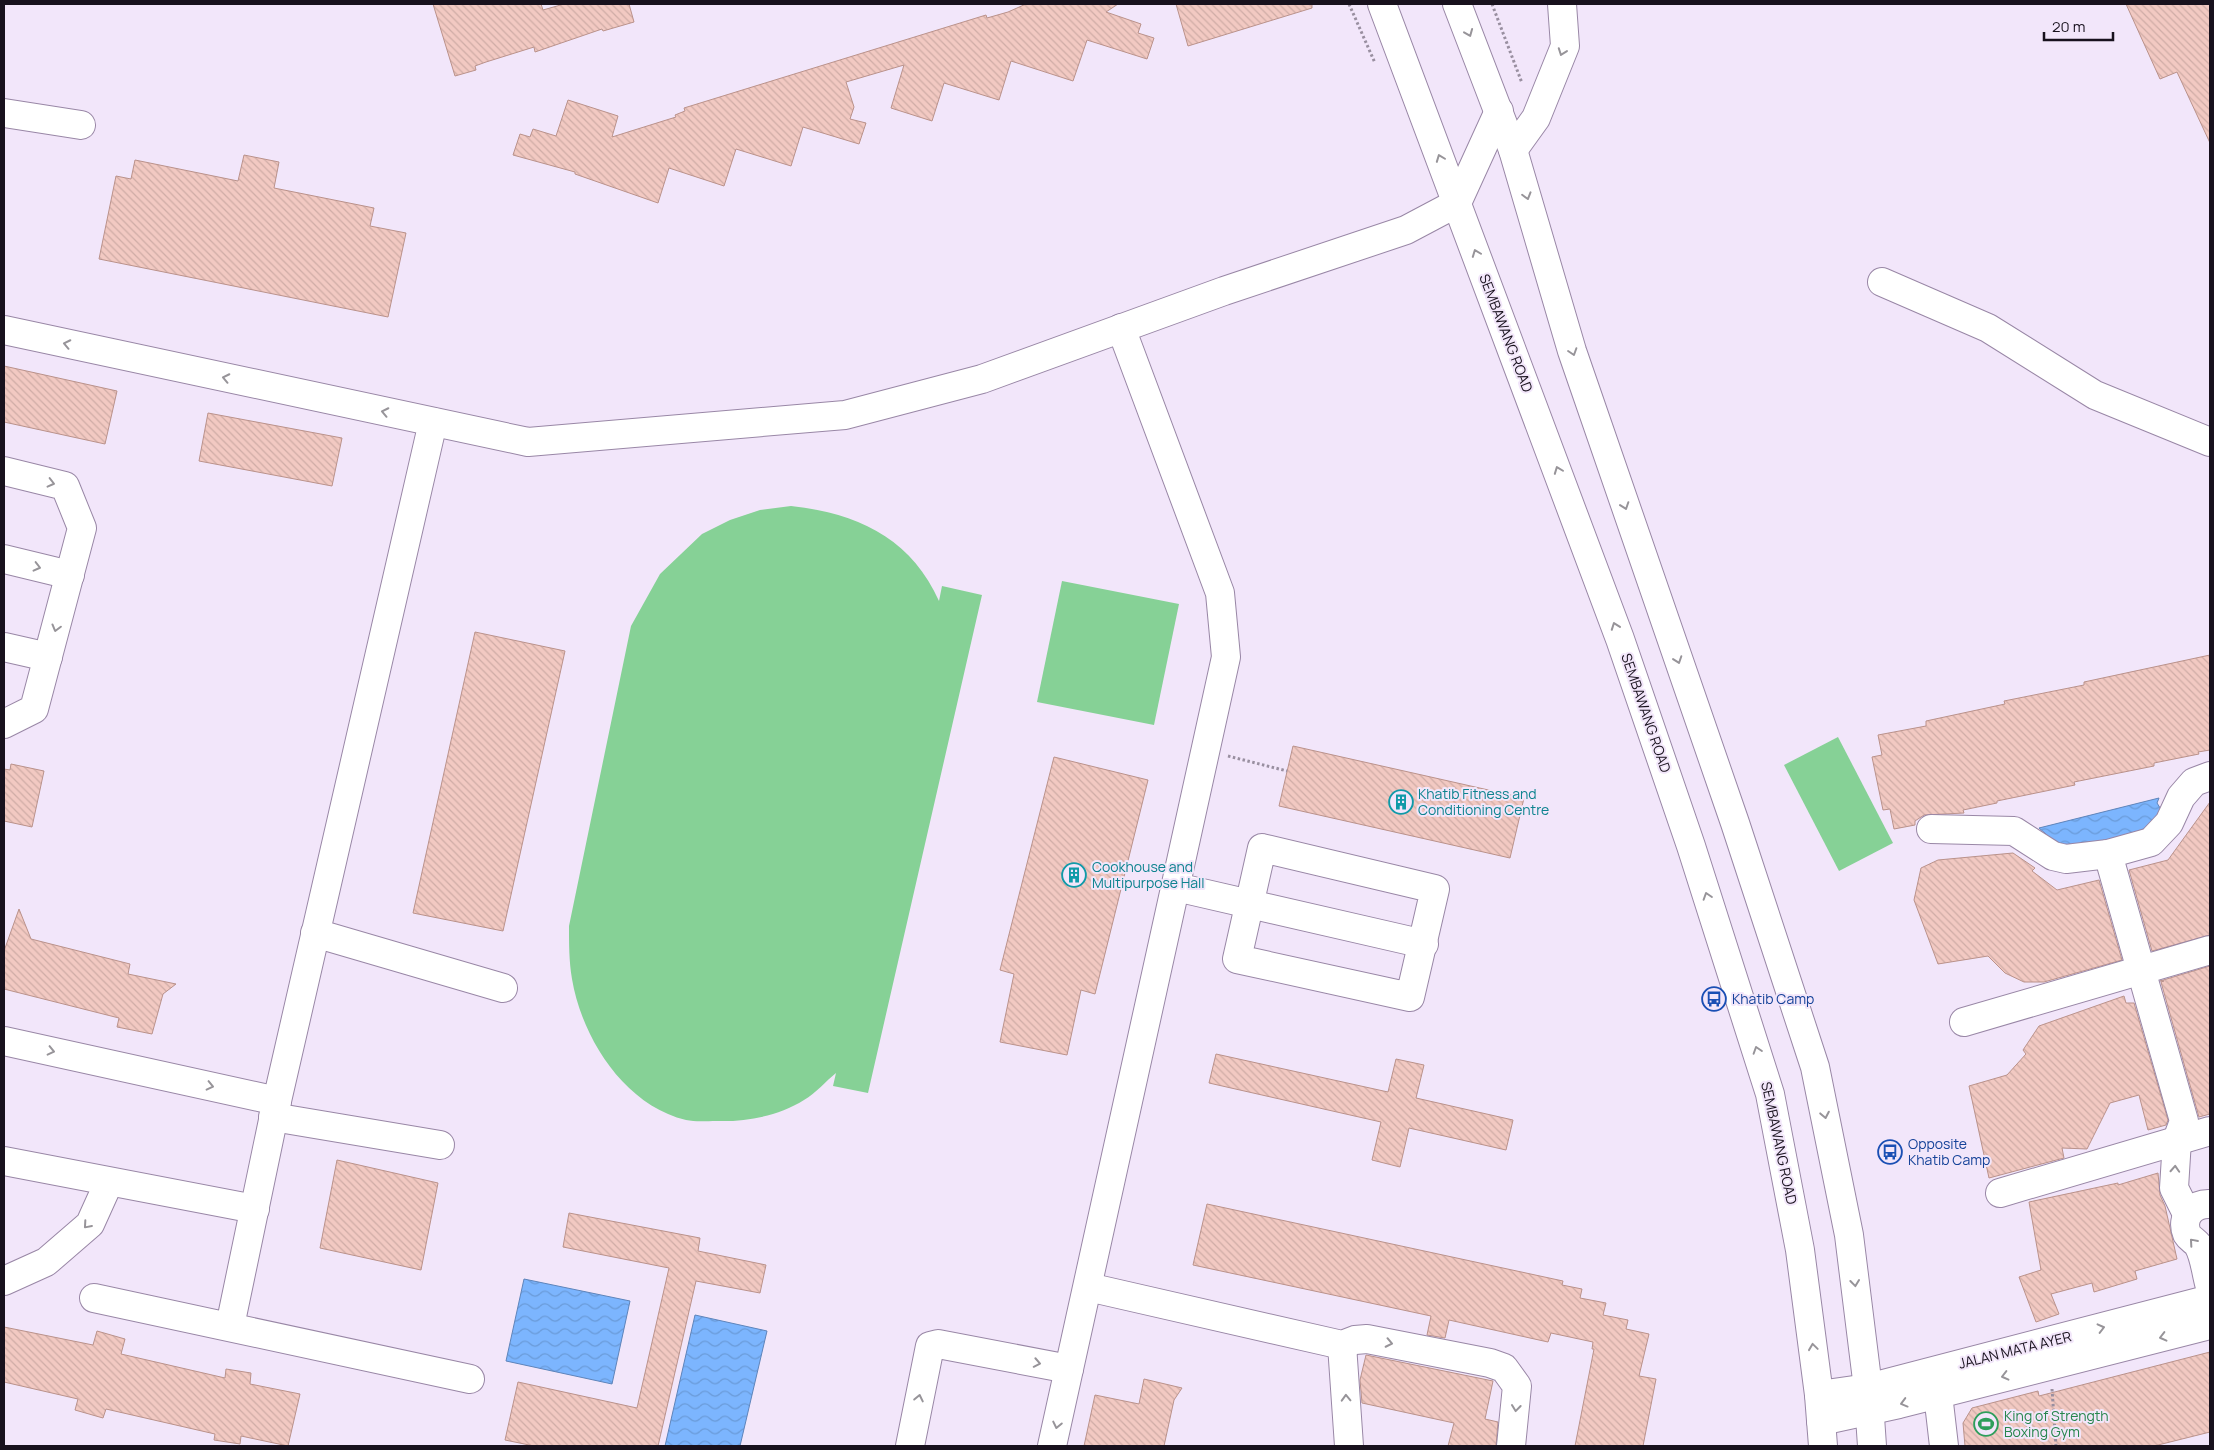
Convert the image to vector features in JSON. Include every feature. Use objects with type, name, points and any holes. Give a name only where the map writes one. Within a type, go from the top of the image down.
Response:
[{"type":"main road","name":"SEMBAWANG ROAD","points":[[1382,4],[1620,640],[1694,855],[1770,1094],[1800,1250],[1821,1421]]},
{"type":"main road","points":[[1457,4],[1513,150],[1572,350],[1734,823],[1815,1067],[1849,1235],[1869,1399],[1872,1446]]},
{"type":"main road","points":[[1513,150],[1536,118],[1565,46],[1562,4]]},
{"type":"main road","points":[[4,330],[528,442],[845,415],[982,379],[1121,328],[1406,230],[1457,204],[1499,111]]},
{"type":"main road","points":[[4,113],[81,125]]},
{"type":"main road","points":[[1882,282],[1988,328],[2095,395],[2210,442]]},
{"type":"main road","points":[[1052,1446],[1226,657],[1220,593],[1121,328]]},
{"type":"main road","points":[[230,1326],[275,1109],[433,422]]},
{"type":"main road","points":[[4,471],[65,486],[82,528],[34,709],[4,724]]},
{"type":"main road","points":[[4,559],[70,575]]},
{"type":"main road","points":[[4,647],[48,658]]},
{"type":"main road","points":[[1931,829],[2014,831],[2053,856],[2066,859],[2108,854],[2151,842],[2169,823],[2181,797],[2194,782],[2210,776]]},
{"type":"main road","points":[[1262,848],[1435,889],[1424,944],[1410,997],[1237,959],[1262,848]]},
{"type":"main road","points":[[2108,854],[2140,970],[2197,1134],[2174,1188],[2199,1209],[2185,1226],[2188,1236],[2197,1244],[2210,1287]]},
{"type":"main road","points":[[1176,887],[1424,944]]},
{"type":"main road","points":[[315,933],[503,988]]},
{"type":"main road","points":[[1964,1022],[2210,950]]},
{"type":"main road","points":[[4,1041],[275,1109],[440,1145]]},
{"type":"main road","points":[[2000,1193],[2197,1134]]},
{"type":"main road","points":[[4,1162],[255,1209]]},
{"type":"main road","points":[[4,1281],[46,1262],[90,1224],[109,1182]]},
{"type":"main road","points":[[1088,1287],[1342,1345],[1355,1340],[1367,1339],[1490,1363],[1504,1368],[1517,1386],[1511,1446]]},
{"type":"main road","points":[[94,1298],[470,1379]]},
{"type":"main road","name":"JALAN MATA AYER","points":[[1937,1382],[2210,1299]]},
{"type":"main road","name":"JALAN MATA AYER","points":[[1821,1421],[1869,1399],[1937,1382],[2210,1325]]},
{"type":"main road","points":[[910,1446],[930,1346],[938,1344],[1069,1369]]},
{"type":"main road","points":[[1342,1345],[1349,1446]]},
{"type":"main road","points":[[1937,1382],[1944,1446]]},
{"type":"path","points":[[1492,4],[1536,118]]},
{"type":"path","points":[[1206,750],[1287,771]]},
{"type":"path","points":[[2052,1382],[2056,1446]]},
{"type":"green space","points":[[791,506],[838,515],[879,532],[897,545],[913,561],[927,579],[939,601],[942,586],[982,595],[868,1093],[833,1086],[836,1073],[808,1097],[794,1106],[773,1114],[751,1119],[728,1121],[690,1121],[664,1112],[643,1100],[625,1084],[596,1046],[585,1024],[572,979],[569,926],[631,626],[660,574],[702,534],[730,520],[760,510]]},
{"type":"green space","points":[[1062,581],[1179,604],[1154,725],[1037,702]]},
{"type":"green space","points":[[1838,737],[1893,843],[1839,871],[1784,765]]},
{"type":"water","points":[[2159,798],[2157,803],[2162,811],[2161,830],[2077,862],[2047,842],[2046,834],[2039,828]]},
{"type":"water","points":[[524,1279],[630,1301],[612,1384],[506,1361]]},
{"type":"water","points":[[695,1315],[767,1331],[740,1446],[665,1446]]},
{"type":"building","points":[[433,4],[541,4],[543,10],[564,4],[629,4],[634,22],[603,31],[602,29],[535,52],[534,47],[475,66],[476,70],[455,76]]},
{"type":"building","points":[[1026,4],[1118,4],[1106,12],[1141,24],[1138,33],[1154,38],[1147,59],[1087,40],[1073,81],[1011,61],[999,100],[944,83],[932,121],[891,108],[904,65],[846,82],[854,107],[850,119],[866,123],[859,144],[803,127],[791,166],[736,149],[724,186],[669,168],[658,203],[575,174],[575,172],[513,155],[520,134],[530,137],[533,129],[556,136],[568,100],[618,116],[612,137],[676,117],[675,115],[685,111],[684,108],[986,15],[987,18],[1008,12]]},
{"type":"building","points":[[1176,4],[1312,4],[1312,8],[1188,46]]},
{"type":"building","points":[[2126,4],[2210,4],[2210,143],[2177,72],[2160,79]]},
{"type":"building","points":[[244,155],[279,162],[274,188],[374,208],[370,226],[406,233],[388,317],[99,259],[116,176],[131,179],[135,160],[238,181]]},
{"type":"building","points":[[4,366],[117,391],[105,444],[4,422]]},
{"type":"building","points":[[208,413],[342,438],[332,486],[199,461]]},
{"type":"building","points":[[475,632],[565,651],[503,931],[413,913]]},
{"type":"building","points":[[2210,655],[2210,750],[2154,763],[2154,766],[2074,782],[2075,785],[1997,801],[1997,803],[1963,810],[1964,813],[1924,815],[1915,821],[1915,825],[1894,829],[1890,809],[1883,810],[1872,757],[1882,755],[1878,735],[1926,726],[1926,721],[2005,704],[2004,701],[2084,685],[2084,682]]},
{"type":"building","name":"Khatib Fitness and Conditioning Centre","points":[[1293,746],[1524,798],[1510,858],[1279,806]]},
{"type":"building","name":"Cookhouse and Multipurpose Hall","points":[[1054,757],[1148,780],[1095,994],[1081,990],[1067,1055],[1000,1042],[1014,974],[1000,970]]},
{"type":"building","points":[[11,764],[44,771],[32,827],[4,821],[4,769],[10,770]]},
{"type":"building","points":[[2210,802],[2210,935],[2152,951],[2129,870],[2168,860]]},
{"type":"building","points":[[2013,853],[2035,868],[2032,871],[2057,890],[2099,880],[2122,960],[2044,982],[2024,982],[2005,973],[1988,956],[1938,964],[1914,900],[1921,868],[1938,860]]},
{"type":"building","points":[[19,909],[31,939],[130,964],[128,974],[176,984],[163,994],[152,1034],[117,1027],[119,1018],[4,989],[4,951]]},
{"type":"building","points":[[2210,966],[2210,1114],[2199,1117],[2161,982],[2164,981],[2160,981]]},
{"type":"building","points":[[2124,996],[2126,1003],[2134,1003],[2168,1120],[2166,1125],[2148,1130],[2139,1095],[2110,1103],[2087,1149],[2062,1148],[2064,1158],[1989,1178],[1969,1086],[2007,1075],[2026,1054],[2023,1050],[2039,1026]]},
{"type":"building","points":[[1216,1054],[1388,1092],[1396,1059],[1424,1065],[1416,1098],[1513,1120],[1506,1150],[1409,1128],[1400,1167],[1372,1160],[1381,1122],[1209,1083]]},
{"type":"building","points":[[337,1160],[438,1183],[421,1270],[320,1248]]},
{"type":"building","points":[[2158,1173],[2160,1195],[2165,1206],[2177,1259],[2135,1271],[2137,1279],[2094,1292],[2092,1283],[2051,1294],[2059,1314],[2036,1322],[2019,1277],[2041,1270],[2029,1202],[2118,1183],[2118,1185]]},
{"type":"building","points":[[1207,1204],[1563,1281],[1562,1285],[1582,1289],[1580,1298],[1606,1303],[1603,1315],[1628,1320],[1626,1329],[1649,1334],[1639,1376],[1656,1379],[1643,1446],[1575,1446],[1594,1349],[1592,1349],[1593,1342],[1551,1333],[1548,1342],[1449,1320],[1445,1338],[1427,1335],[1431,1316],[1193,1265]]},
{"type":"building","points":[[569,1213],[700,1238],[698,1251],[766,1265],[760,1293],[696,1281],[658,1446],[534,1446],[505,1440],[518,1382],[637,1408],[669,1268],[563,1247]]},
{"type":"building","points":[[4,1327],[93,1345],[97,1331],[125,1339],[121,1354],[225,1378],[226,1369],[251,1373],[250,1384],[300,1394],[288,1446],[241,1436],[240,1444],[214,1440],[215,1434],[106,1409],[103,1418],[75,1410],[78,1399],[4,1382]]},
{"type":"building","points":[[2210,1352],[2210,1432],[2154,1446],[1965,1446],[1963,1423],[1972,1408],[2038,1391],[2039,1396]]},
{"type":"building","points":[[1366,1355],[1493,1381],[1485,1419],[1498,1422],[1496,1446],[1448,1446],[1454,1423],[1362,1403],[1360,1380]]},
{"type":"building","points":[[1144,1379],[1182,1388],[1174,1400],[1164,1446],[1084,1446],[1095,1395],[1139,1404]]},
{"type":"place","name":"Khatib Fitness and Conditioning Centre","points":[[1401,802]]},
{"type":"place","name":"Cookhouse and Multipurpose Hall","points":[[1074,875]]},
{"type":"place","name":"Khatib Camp","points":[[1714,999]]},
{"type":"place","name":"Opposite Khatib Camp","points":[[1890,1152]]},
{"type":"place","name":"King of Strength Boxing Gym","points":[[1986,1424]]}]
